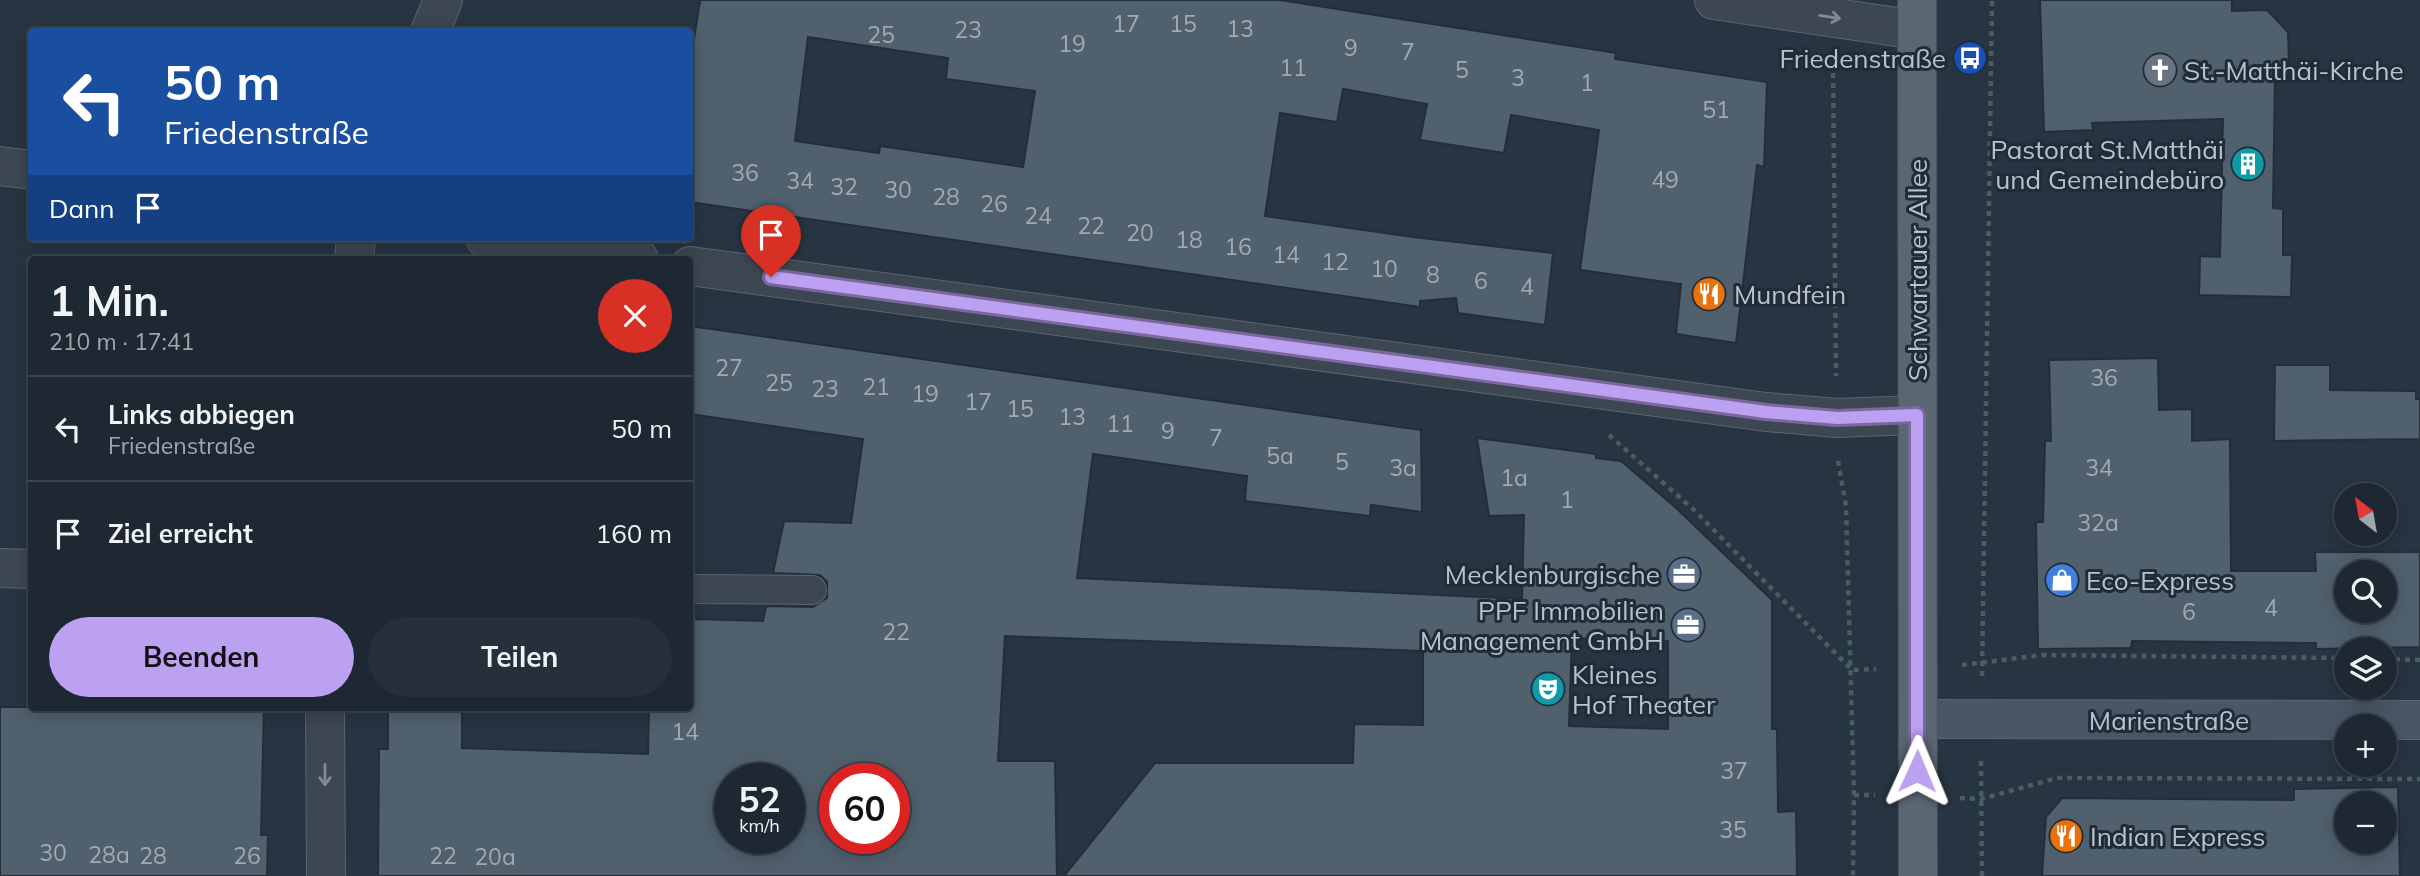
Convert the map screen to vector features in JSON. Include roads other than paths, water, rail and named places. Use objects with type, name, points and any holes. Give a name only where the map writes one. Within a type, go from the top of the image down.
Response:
[{"type":"main road","name":"Schwartauer Allee","points":[[1917,15],[1918,876]]},
{"type":"main road","name":"Marienstraße","points":[[1918,719],[2420,720]]},
{"type":"street","points":[[432,28],[443,0]]},
{"type":"street","points":[[1714,0],[1833,17],[1917,15]]},
{"type":"street","points":[[0,166],[28,170]]},
{"type":"street","points":[[514,242],[617,256]]},
{"type":"street","points":[[693,266],[1766,412],[1837,418],[1917,415]]},
{"type":"street","points":[[0,568],[28,569]]},
{"type":"street","points":[[324,711],[326,876]]},
{"type":"lane","points":[[693,589],[812,590]]},
{"type":"place","name":"Friedenstraße","points":[[1970,58]]},
{"type":"place","name":"St.-Matthäi-Kirche","points":[[2160,70]]},
{"type":"place","name":"Pastorat St.Matthäi und Gemeindebüro","points":[[2248,164]]},
{"type":"place","name":"Mundfein","points":[[1709,294]]},
{"type":"place","name":"Mecklenburgische","points":[[1684,574]]},
{"type":"place","name":"Eco-Express","points":[[2062,580]]},
{"type":"place","name":"PPF Immobilien Management GmbH","points":[[1688,625]]},
{"type":"place","name":"Kleines Hof Theater","points":[[1548,689]]},
{"type":"place","name":"Indian Express","points":[[2066,836]]}]
